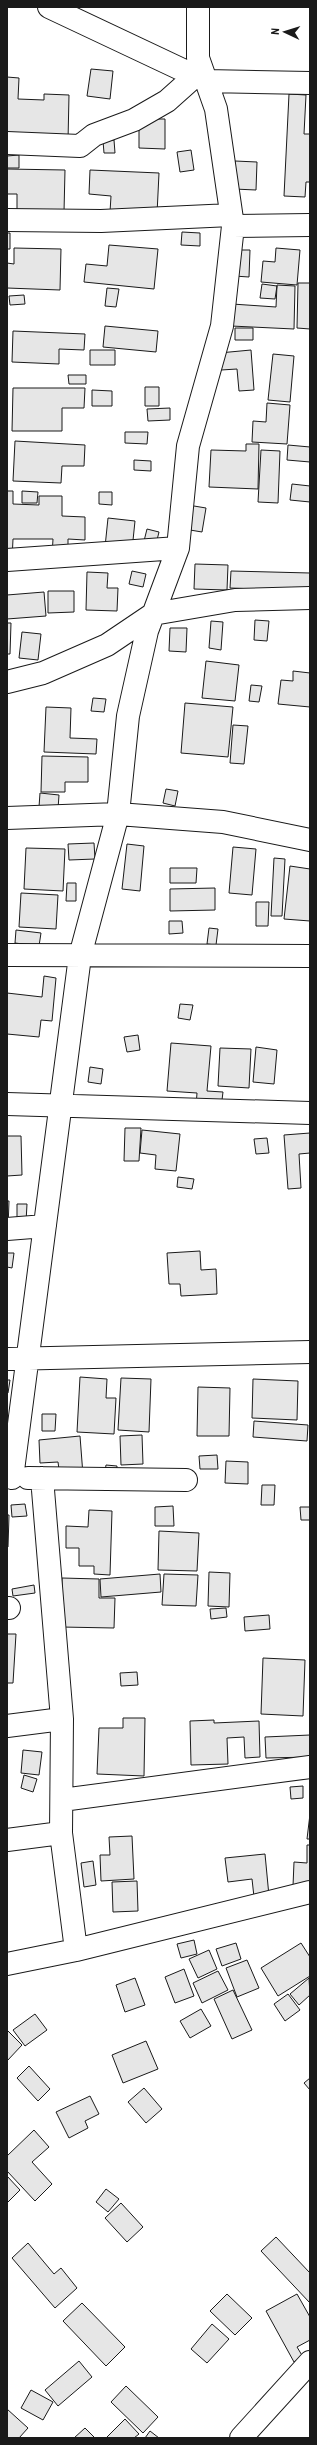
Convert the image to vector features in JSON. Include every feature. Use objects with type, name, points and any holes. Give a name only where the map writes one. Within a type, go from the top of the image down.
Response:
[{"type":"street","points":[[49,7],[201,79],[310,83]]},
{"type":"street","points":[[186,1480],[10,1478],[17,1358],[45,1226],[80,956],[118,814],[128,716],[147,631],[178,548],[188,446],[222,326],[232,221],[216,109],[201,79],[198,58],[198,7]]},
{"type":"street","points":[[7,143],[80,146],[94,135],[134,120],[201,79]]},
{"type":"street","points":[[7,220],[232,221],[310,225]]},
{"type":"street","points":[[7,560],[178,548]]},
{"type":"street","points":[[7,682],[43,674],[107,645],[153,614],[235,600],[310,598]]},
{"type":"street","points":[[7,818],[118,814],[223,822],[310,840]]},
{"type":"street","points":[[7,955],[310,956]]},
{"type":"street","points":[[7,1104],[60,1107],[310,1113]]},
{"type":"street","points":[[7,1229],[45,1226]]},
{"type":"street","points":[[17,1358],[310,1352]]},
{"type":"street","points":[[42,1478],[62,1719],[61,1832],[76,1950]]},
{"type":"street","points":[[7,1726],[62,1719]]},
{"type":"street","points":[[62,1800],[310,1767]]},
{"type":"street","points":[[7,1840],[61,1832]]},
{"type":"street","points":[[7,1964],[76,1950],[310,1892]]},
{"type":"street","points":[[241,2438],[310,2362]]},
{"type":"building","points":[[91,69],[113,71],[110,99],[87,96]]},
{"type":"building","points":[[7,77],[19,78],[18,99],[44,100],[44,94],[69,95],[68,141],[7,140]]},
{"type":"building","points":[[289,94],[306,95],[304,134],[310,134],[310,182],[306,182],[305,197],[284,196]]},
{"type":"building","points":[[139,119],[165,119],[165,149],[139,148]]},
{"type":"building","points":[[114,140],[115,153],[104,153],[103,141]]},
{"type":"building","points":[[191,150],[194,170],[180,172],[177,152]]},
{"type":"building","points":[[19,155],[19,168],[7,168],[7,156]]},
{"type":"building","points":[[235,161],[257,162],[256,190],[234,189]]},
{"type":"building","points":[[7,169],[65,170],[64,212],[17,212],[17,194],[7,194]]},
{"type":"building","points":[[90,170],[159,173],[157,214],[110,212],[111,196],[89,194]]},
{"type":"building","points":[[182,232],[200,233],[200,246],[181,245]]},
{"type":"building","points":[[7,233],[10,233],[10,249],[7,249]]},
{"type":"building","points":[[109,245],[158,249],[154,289],[84,282],[86,264],[107,266]]},
{"type":"building","points":[[14,248],[61,249],[60,290],[7,288],[7,263],[14,264]]},
{"type":"building","points":[[276,248],[300,250],[297,285],[261,282],[263,261],[275,262]]},
{"type":"building","points":[[234,250],[250,250],[249,277],[234,276]]},
{"type":"building","points":[[298,283],[310,283],[310,329],[297,328]]},
{"type":"building","points":[[262,284],[277,286],[275,299],[260,298]]},
{"type":"building","points":[[277,285],[295,286],[294,329],[231,326],[232,304],[276,307]]},
{"type":"building","points":[[107,288],[119,289],[116,307],[105,306]]},
{"type":"building","points":[[24,295],[25,304],[10,305],[9,296]]},
{"type":"building","points":[[105,326],[158,331],[156,352],[103,347]]},
{"type":"building","points":[[235,328],[253,328],[253,340],[235,340]]},
{"type":"building","points":[[13,331],[85,334],[84,350],[59,349],[59,364],[12,362]]},
{"type":"building","points":[[90,350],[115,350],[115,365],[90,365]]},
{"type":"building","points":[[251,350],[254,390],[239,391],[237,369],[221,370],[219,353]]},
{"type":"building","points":[[273,354],[294,356],[290,402],[268,400]]},
{"type":"building","points":[[68,375],[86,375],[86,384],[69,384]]},
{"type":"building","points":[[145,387],[159,387],[159,406],[145,406]]},
{"type":"building","points":[[13,388],[85,388],[84,408],[62,408],[62,431],[12,431]]},
{"type":"building","points":[[92,390],[112,391],[112,406],[92,406]]},
{"type":"building","points":[[267,403],[290,405],[287,444],[252,442],[253,421],[266,422]]},
{"type":"building","points":[[170,408],[170,420],[148,421],[147,409]]},
{"type":"building","points":[[125,432],[148,432],[147,444],[125,443]]},
{"type":"building","points":[[15,441],[85,445],[84,466],[62,466],[61,483],[13,481]]},
{"type":"building","points":[[246,444],[259,444],[258,489],[209,487],[211,450],[246,451]]},
{"type":"building","points":[[288,445],[310,447],[310,462],[287,460]]},
{"type":"building","points":[[261,450],[280,451],[278,503],[258,502]]},
{"type":"building","points":[[134,460],[151,461],[151,471],[134,470]]},
{"type":"building","points":[[292,484],[310,486],[310,502],[290,500]]},
{"type":"building","points":[[7,491],[13,491],[13,504],[39,505],[39,496],[62,496],[62,516],[85,517],[85,540],[68,539],[68,556],[52,556],[53,539],[13,539],[12,560],[7,560]]},
{"type":"building","points":[[22,491],[38,492],[37,503],[22,503]]},
{"type":"building","points":[[99,492],[112,492],[112,505],[99,504]]},
{"type":"building","points":[[188,505],[206,508],[202,532],[184,529]]},
{"type":"building","points":[[108,518],[135,521],[132,550],[105,547]]},
{"type":"building","points":[[147,529],[159,532],[156,544],[144,541]]},
{"type":"building","points":[[195,564],[228,565],[227,590],[194,589]]},
{"type":"building","points":[[132,571],[146,574],[143,587],[129,584]]},
{"type":"building","points":[[231,571],[310,573],[310,591],[230,588]]},
{"type":"building","points":[[87,572],[108,573],[107,588],[118,588],[117,611],[86,610]]},
{"type":"building","points":[[48,591],[74,591],[74,612],[48,613]]},
{"type":"building","points":[[44,592],[46,616],[7,619],[7,595]]},
{"type":"building","points":[[255,620],[269,621],[267,641],[254,640]]},
{"type":"building","points":[[211,621],[223,622],[221,650],[209,648]]},
{"type":"building","points":[[7,623],[11,623],[10,654],[7,654]]},
{"type":"building","points":[[170,628],[187,628],[186,652],[169,651]]},
{"type":"building","points":[[22,632],[41,634],[38,660],[19,658]]},
{"type":"building","points":[[206,661],[239,665],[235,701],[202,698]]},
{"type":"building","points":[[293,671],[310,673],[310,707],[278,704],[281,680],[293,681]]},
{"type":"building","points":[[251,685],[262,686],[259,702],[249,701]]},
{"type":"building","points":[[93,698],[106,699],[104,712],[91,711]]},
{"type":"building","points":[[185,703],[233,707],[228,757],[181,753]]},
{"type":"building","points":[[46,707],[71,708],[70,738],[97,739],[96,754],[44,752]]},
{"type":"building","points":[[233,725],[248,726],[244,764],[230,763]]},
{"type":"building","points":[[42,756],[88,757],[88,782],[65,782],[65,792],[41,792]]},
{"type":"building","points":[[166,789],[178,791],[175,806],[163,803]]},
{"type":"building","points":[[40,793],[59,795],[58,809],[39,807]]},
{"type":"building","points":[[94,843],[95,859],[69,860],[68,844]]},
{"type":"building","points":[[127,844],[144,846],[140,891],[122,889]]},
{"type":"building","points":[[233,847],[256,849],[252,895],[229,893]]},
{"type":"building","points":[[26,848],[65,849],[63,891],[24,889]]},
{"type":"building","points":[[274,858],[285,859],[282,916],[271,916]]},
{"type":"building","points":[[290,866],[310,869],[310,921],[284,919]]},
{"type":"building","points":[[170,868],[197,868],[196,883],[170,883]]},
{"type":"building","points":[[67,883],[76,883],[76,901],[66,901]]},
{"type":"building","points":[[215,888],[215,910],[170,911],[170,889]]},
{"type":"building","points":[[21,893],[58,895],[56,929],[19,927]]},
{"type":"building","points":[[256,902],[269,902],[268,926],[256,926]]},
{"type":"building","points":[[169,921],[182,921],[183,933],[169,934]]},
{"type":"building","points":[[209,928],[218,929],[216,945],[207,944]]},
{"type":"building","points":[[16,930],[41,933],[39,946],[15,943]]},
{"type":"building","points":[[44,976],[56,978],[52,1021],[41,1020],[39,1037],[7,1034],[7,993],[42,997]]},
{"type":"building","points":[[180,1004],[193,1005],[190,1020],[178,1018]]},
{"type":"building","points":[[138,1035],[140,1050],[127,1052],[124,1037]]},
{"type":"building","points":[[171,1043],[211,1046],[207,1091],[223,1092],[221,1108],[196,1106],[197,1093],[167,1091]]},
{"type":"building","points":[[256,1047],[277,1050],[274,1084],[253,1082]]},
{"type":"building","points":[[220,1048],[251,1049],[249,1088],[218,1086]]},
{"type":"building","points":[[90,1067],[103,1069],[101,1084],[88,1082]]},
{"type":"building","points":[[125,1128],[141,1128],[139,1161],[124,1161]]},
{"type":"building","points":[[142,1130],[180,1134],[176,1171],[155,1169],[156,1155],[140,1153]]},
{"type":"building","points":[[310,1133],[310,1153],[299,1154],[301,1188],[288,1189],[284,1135]]},
{"type":"building","points":[[7,1136],[21,1136],[22,1175],[7,1176]]},
{"type":"building","points":[[267,1138],[269,1153],[256,1154],[254,1139]]},
{"type":"building","points":[[178,1177],[194,1179],[192,1189],[177,1187]]},
{"type":"building","points":[[7,1201],[9,1201],[8,1228],[7,1228]]},
{"type":"building","points":[[17,1204],[27,1204],[26,1222],[17,1222]]},
{"type":"building","points":[[200,1251],[201,1270],[216,1269],[217,1294],[181,1296],[180,1284],[169,1284],[167,1253]]},
{"type":"building","points":[[7,1253],[14,1253],[12,1268],[7,1267]]},
{"type":"building","points":[[80,1377],[107,1379],[106,1398],[116,1398],[114,1434],[77,1432]]},
{"type":"building","points":[[121,1378],[151,1379],[149,1432],[118,1430]]},
{"type":"building","points":[[253,1379],[298,1381],[297,1420],[252,1418]]},
{"type":"building","points":[[7,1380],[10,1380],[8,1393],[7,1392]]},
{"type":"building","points":[[198,1387],[230,1388],[229,1436],[197,1436]]},
{"type":"building","points":[[42,1414],[56,1414],[55,1431],[42,1431]]},
{"type":"building","points":[[254,1421],[308,1425],[307,1441],[253,1437]]},
{"type":"building","points":[[142,1435],[143,1464],[121,1465],[120,1436]]},
{"type":"building","points":[[80,1436],[83,1475],[60,1477],[58,1462],[40,1463],[39,1440]]},
{"type":"building","points":[[217,1455],[218,1469],[200,1469],[199,1456]]},
{"type":"building","points":[[226,1461],[248,1462],[248,1484],[225,1483]]},
{"type":"building","points":[[106,1465],[117,1466],[116,1478],[104,1478]]},
{"type":"building","points":[[262,1485],[275,1485],[274,1505],[261,1505]]},
{"type":"building","points":[[25,1504],[27,1516],[12,1517],[11,1505]]},
{"type":"building","points":[[173,1506],[174,1526],[155,1526],[155,1507]]},
{"type":"building","points":[[300,1507],[310,1507],[310,1520],[301,1520]]},
{"type":"building","points":[[89,1510],[112,1511],[110,1575],[94,1574],[94,1566],[79,1566],[79,1548],[66,1548],[66,1526],[88,1527]]},
{"type":"building","points":[[7,1515],[9,1515],[8,1547],[7,1547]]},
{"type":"building","points":[[159,1531],[199,1533],[197,1571],[158,1570]]},
{"type":"building","points":[[209,1572],[230,1573],[229,1607],[208,1606]]},
{"type":"building","points":[[160,1574],[161,1592],[101,1597],[100,1579]]},
{"type":"building","points":[[164,1574],[198,1575],[196,1606],[162,1605]]},
{"type":"building","points":[[62,1578],[99,1579],[99,1598],[115,1598],[114,1628],[61,1627]]},
{"type":"building","points":[[34,1585],[35,1593],[13,1596],[12,1589]]},
{"type":"building","points":[[226,1608],[227,1617],[211,1619],[210,1609]]},
{"type":"building","points":[[269,1615],[270,1629],[245,1631],[244,1617]]},
{"type":"building","points":[[7,1634],[16,1634],[13,1683],[7,1683]]},
{"type":"building","points":[[263,1658],[305,1660],[303,1716],[261,1714]]},
{"type":"building","points":[[137,1672],[138,1685],[121,1686],[120,1673]]},
{"type":"building","points":[[123,1718],[145,1718],[144,1776],[97,1774],[99,1728],[123,1728]]},
{"type":"building","points":[[214,1720],[214,1723],[259,1721],[260,1757],[245,1758],[244,1737],[227,1738],[228,1764],[191,1765],[190,1721]]},
{"type":"building","points":[[310,1735],[310,1757],[266,1758],[265,1737]]},
{"type":"building","points":[[23,1750],[42,1752],[39,1775],[21,1773]]},
{"type":"building","points":[[24,1775],[37,1779],[33,1792],[21,1788]]},
{"type":"building","points":[[303,1786],[303,1798],[291,1799],[290,1787]]},
{"type":"building","points":[[310,1814],[310,1839],[307,1839]]},
{"type":"building","points":[[132,1836],[134,1879],[101,1881],[100,1855],[110,1855],[109,1837]]},
{"type":"building","points":[[307,1845],[310,1845],[310,1886],[293,1886],[294,1862],[307,1863]]},
{"type":"building","points":[[265,1854],[269,1896],[254,1897],[252,1879],[228,1882],[225,1858]]},
{"type":"building","points":[[93,1861],[96,1885],[84,1887],[81,1863]]},
{"type":"building","points":[[137,1881],[138,1911],[113,1912],[112,1882]]},
{"type":"building","points":[[194,1940],[197,1954],[181,1958],[177,1944]]},
{"type":"building","points":[[236,1943],[241,1959],[222,1966],[216,1949]]},
{"type":"building","points":[[301,1943],[310,1957],[310,1976],[278,1996],[261,1968]]},
{"type":"building","points":[[209,1950],[217,1969],[198,1978],[189,1959]]},
{"type":"building","points":[[247,1960],[259,1988],[237,1997],[226,1968]]},
{"type":"building","points":[[184,1969],[194,1996],[175,2003],[165,1977]]},
{"type":"building","points":[[218,1971],[228,1990],[202,2003],[193,1983]]},
{"type":"building","points":[[135,1978],[145,2005],[125,2012],[116,1985]]},
{"type":"building","points":[[309,1978],[310,1995],[299,2005],[290,1994]]},
{"type":"building","points":[[233,1990],[252,2030],[232,2039],[214,1999]]},
{"type":"building","points":[[288,1994],[300,2010],[285,2021],[274,2004]]},
{"type":"building","points":[[201,2009],[211,2026],[190,2038],[180,2021]]},
{"type":"building","points":[[35,2014],[47,2030],[25,2046],[13,2030]]},
{"type":"building","points":[[7,2030],[22,2045],[7,2061]]},
{"type":"building","points":[[146,2041],[158,2069],[123,2083],[112,2055]]},
{"type":"building","points":[[29,2066],[50,2089],[38,2101],[17,2078]]},
{"type":"building","points":[[310,2078],[310,2090],[304,2083]]},
{"type":"building","points":[[144,2088],[162,2109],[146,2123],[128,2102]]},
{"type":"building","points":[[90,2096],[99,2114],[85,2121],[88,2128],[69,2138],[56,2112]]},
{"type":"building","points":[[34,2130],[49,2147],[32,2162],[52,2184],[35,2201],[7,2171],[7,2156]]},
{"type":"building","points":[[7,2176],[20,2190],[7,2203]]},
{"type":"building","points":[[106,2189],[119,2199],[108,2212],[96,2202]]},
{"type":"building","points":[[121,2203],[143,2227],[127,2242],[105,2218]]},
{"type":"building","points":[[276,2237],[310,2273],[310,2303],[261,2251]]},
{"type":"building","points":[[28,2243],[54,2274],[61,2268],[77,2288],[55,2308],[12,2258]]},
{"type":"building","points":[[227,2294],[252,2318],[235,2335],[210,2311]]},
{"type":"building","points":[[297,2294],[310,2317],[310,2340],[297,2347],[303,2357],[294,2362],[266,2311]]},
{"type":"building","points":[[82,2303],[125,2347],[106,2366],[63,2321]]},
{"type":"building","points":[[212,2324],[229,2339],[207,2363],[191,2349]]},
{"type":"building","points":[[79,2361],[92,2377],[58,2406],[45,2390]]},
{"type":"building","points":[[126,2386],[158,2417],[143,2433],[111,2402]]},
{"type":"building","points":[[31,2390],[53,2402],[43,2420],[21,2408]]},
{"type":"building","points":[[7,2409],[28,2428],[19,2438],[7,2438]]},
{"type":"building","points":[[125,2419],[139,2434],[134,2438],[106,2438]]},
{"type":"building","points":[[85,2428],[95,2438],[74,2438]]},
{"type":"building","points":[[150,2431],[159,2438],[145,2438]]}]
